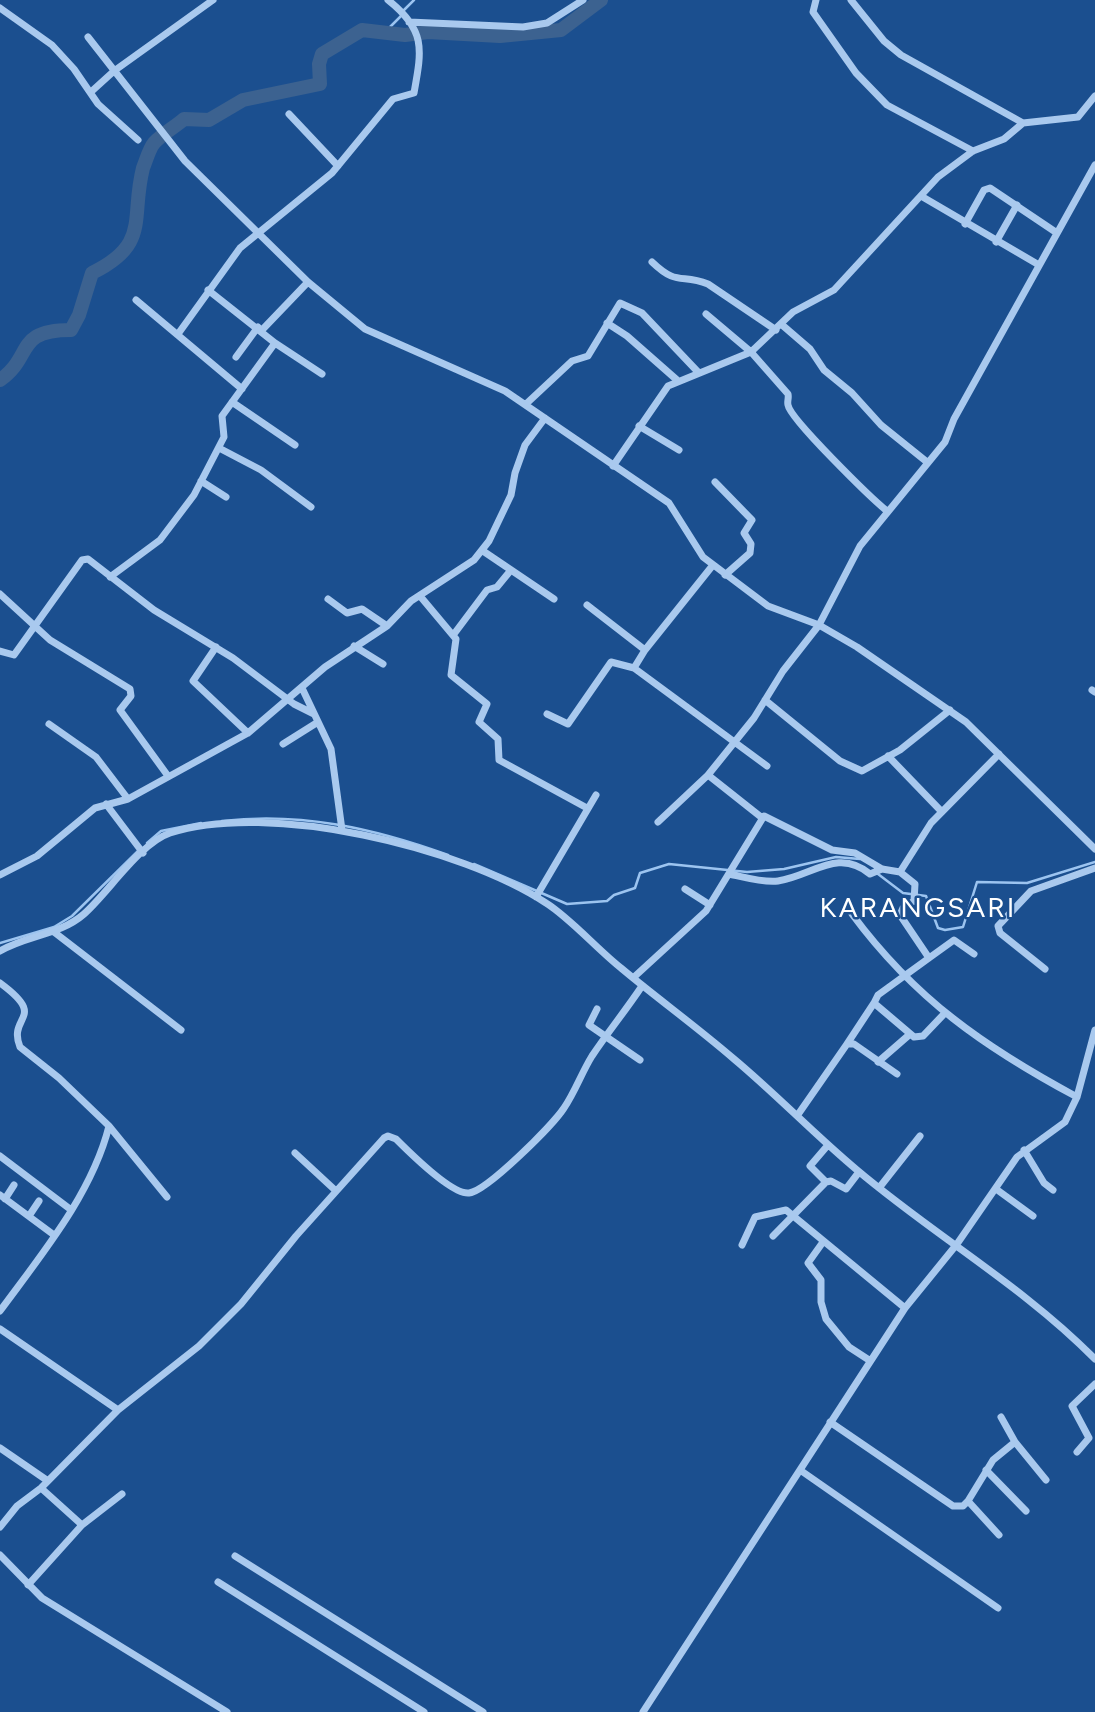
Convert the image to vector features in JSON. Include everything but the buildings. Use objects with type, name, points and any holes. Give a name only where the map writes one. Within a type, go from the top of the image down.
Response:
[{"type":"street","points":[[92,91],[114,71],[213,0]]},
{"type":"street","points":[[178,334],[226,264],[257,231],[338,166],[393,99],[414,93],[419,61],[418,34],[399,8],[388,0]]},
{"type":"street","points":[[408,20],[523,27],[547,23],[583,0]]},
{"type":"street","points":[[816,0],[813,12],[856,74],[887,105],[973,150]]},
{"type":"street","points":[[852,0],[884,41],[901,55],[1023,123]]},
{"type":"street","points":[[0,8],[52,46],[92,91],[98,104],[138,140]]},
{"type":"street","points":[[88,37],[185,161],[308,282],[365,329],[487,381],[526,404],[669,503],[703,557],[725,575],[768,606],[819,625],[950,710],[999,754],[1095,849]]},
{"type":"street","points":[[613,466],[661,393],[677,380],[751,352],[793,312],[834,290],[938,177],[973,150],[1004,139],[1023,123],[1078,117],[1095,96]]},
{"type":"street","points":[[289,114],[338,166]]},
{"type":"street","points":[[658,822],[708,775],[734,744],[819,625],[850,562],[887,511],[945,442],[954,419],[1095,165]]},
{"type":"street","points":[[965,224],[986,188],[992,189],[1057,233]]},
{"type":"street","points":[[921,196],[1039,265]]},
{"type":"street","points":[[996,242],[1017,205]]},
{"type":"street","points":[[652,262],[675,279],[695,279],[708,284],[810,349],[824,370],[852,393],[881,425],[927,462]]},
{"type":"street","points":[[236,358],[260,329],[308,282]]},
{"type":"street","points":[[208,290],[275,342],[322,374]]},
{"type":"street","points":[[136,300],[242,389]]},
{"type":"street","points":[[526,404],[572,361],[588,356],[620,303],[642,313],[698,372]]},
{"type":"street","points":[[706,314],[751,352],[789,395],[788,407],[798,419],[849,477],[887,511]]},
{"type":"street","points":[[607,323],[627,336],[677,380]]},
{"type":"street","points":[[110,577],[160,540],[201,481],[219,449],[224,436],[221,420],[275,342]]},
{"type":"street","points":[[233,402],[295,445]]},
{"type":"street","points":[[0,875],[37,856],[88,812],[128,799],[248,733],[325,667],[387,626],[419,596],[483,551],[511,495],[525,445],[545,418]]},
{"type":"street","points":[[639,426],[679,450]]},
{"type":"street","points":[[219,449],[261,470],[311,507]]},
{"type":"street","points":[[201,481],[226,497]]},
{"type":"street","points":[[715,482],[752,520],[744,533],[751,544],[750,553],[725,575]]},
{"type":"street","points":[[483,551],[554,599]]},
{"type":"street","points":[[0,651],[14,655],[82,560],[88,559],[154,610],[216,647],[314,714]]},
{"type":"street","points":[[547,713],[568,724],[611,662],[630,670],[634,668],[645,650],[713,565]]},
{"type":"street","points":[[454,634],[488,589],[497,587],[510,570]]},
{"type":"street","points":[[0,594],[50,640],[130,689],[131,696],[120,710],[168,776]]},
{"type":"street","points":[[419,596],[454,634],[456,651],[451,675],[487,705],[479,722],[498,739],[499,760],[587,808]]},
{"type":"street","points":[[328,599],[347,613],[362,609],[387,626]]},
{"type":"street","points":[[586,605],[645,650]]},
{"type":"street","points":[[354,646],[383,664]]},
{"type":"street","points":[[216,647],[193,681],[248,733]]},
{"type":"street","points":[[634,668],[767,766]]},
{"type":"street","points":[[302,688],[331,749],[341,825]]},
{"type":"street","points":[[765,700],[854,769],[862,771],[888,756],[950,710]]},
{"type":"street","points":[[283,744],[318,722]]},
{"type":"street","points":[[49,724],[96,757],[128,799]]},
{"type":"street","points":[[900,872],[926,829],[999,754]]},
{"type":"street","points":[[888,756],[942,812]]},
{"type":"street","points":[[708,775],[761,817],[772,818],[879,871],[900,872],[912,880],[916,887],[914,901],[902,911],[929,958]]},
{"type":"street","points":[[538,892],[596,795]]},
{"type":"street","points":[[106,804],[141,850]]},
{"type":"street","points":[[633,978],[652,958],[691,929],[731,872],[761,817]]},
{"type":"street","points":[[0,951],[54,932],[83,915],[141,850],[163,836],[200,827],[276,822],[341,825],[538,892],[642,986],[735,1059],[859,1172],[1040,1308],[1092,1357],[1095,1346]]},
{"type":"street","points":[[731,872],[777,881],[854,858]]},
{"type":"street","points":[[1045,969],[1000,933],[998,926],[1031,891],[1095,868]]},
{"type":"street","points":[[685,889],[710,905]]},
{"type":"street","points":[[852,914],[903,978],[944,1014],[994,1050],[1077,1097]]},
{"type":"street","points":[[54,932],[181,1030]]},
{"type":"street","points":[[797,1116],[878,995],[954,940],[974,954]]},
{"type":"street","points":[[0,983],[22,999],[24,1004],[17,1040],[20,1047],[59,1077],[109,1126],[167,1198]]},
{"type":"street","points":[[0,1527],[17,1507],[41,1488],[118,1410],[198,1346],[241,1304],[335,1191],[388,1136],[461,1192],[473,1191],[525,1151],[557,1117],[607,1036],[642,986]]},
{"type":"street","points":[[874,1003],[909,1035],[923,1036],[944,1014]]},
{"type":"street","points":[[597,1009],[589,1025],[639,1060]]},
{"type":"street","points":[[643,1712],[905,1308],[957,1244],[1024,1150],[1056,1131],[1065,1122],[1077,1097],[1095,1030]]},
{"type":"street","points":[[878,1062],[909,1035]]},
{"type":"street","points":[[847,1044],[853,1044],[897,1074]]},
{"type":"street","points":[[0,1311],[70,1209],[103,1148],[109,1126]]},
{"type":"street","points":[[879,1188],[920,1136]]},
{"type":"street","points":[[828,1144],[810,1166],[826,1182],[835,1182],[846,1189],[859,1172]]},
{"type":"street","points":[[1024,1150],[1044,1183],[1053,1190]]},
{"type":"street","points":[[295,1153],[335,1191]]},
{"type":"street","points":[[0,1156],[70,1209]]},
{"type":"street","points":[[774,1236],[826,1182]]},
{"type":"street","points":[[14,1185],[2,1197],[54,1235]]},
{"type":"street","points":[[996,1189],[1033,1216]]},
{"type":"street","points":[[29,1216],[39,1201]]},
{"type":"street","points":[[742,1245],[755,1217],[786,1210],[905,1308]]},
{"type":"street","points":[[823,1242],[808,1263],[821,1278],[824,1313],[847,1345],[869,1360]]},
{"type":"street","points":[[0,1329],[118,1410]]},
{"type":"street","points":[[1077,1452],[1089,1438],[1072,1406],[1095,1384]]},
{"type":"street","points":[[1001,1417],[1015,1442],[1046,1480]]},
{"type":"street","points":[[830,1422],[937,1497],[958,1507],[968,1501],[999,1453],[1015,1442]]},
{"type":"street","points":[[0,1448],[48,1481]]},
{"type":"street","points":[[800,1470],[998,1608]]},
{"type":"street","points":[[986,1470],[1026,1511]]},
{"type":"street","points":[[41,1488],[82,1525]]},
{"type":"street","points":[[28,1585],[82,1525],[122,1494]]},
{"type":"street","points":[[968,1501],[999,1535]]},
{"type":"street","points":[[0,1555],[28,1585],[57,1609],[227,1712]]},
{"type":"street","points":[[234,1556],[483,1712]]},
{"type":"street","points":[[218,1582],[424,1712]]},
{"type":"waterway","points":[[404,10],[414,0]]},
{"type":"waterway","points":[[0,380],[10,371],[32,339],[53,331],[71,330],[79,315],[92,273],[123,252],[131,240],[137,216],[139,186],[151,148],[184,119],[209,120],[243,100],[320,84],[319,64],[322,54],[362,30],[405,35],[428,32],[500,36],[561,30],[601,0]]},
{"type":"waterway","points":[[386,31],[401,16]]},
{"type":"waterway","points":[[222,821],[280,819],[336,824],[392,837],[448,855]]},
{"type":"waterway","points":[[147,843],[161,831],[201,823]]},
{"type":"waterway","points":[[0,943],[54,927],[72,916],[139,850]]},
{"type":"waterway","points":[[474,864],[567,904],[607,901],[614,895],[635,888],[640,873],[669,864],[747,872],[784,869],[836,857],[860,859]]},
{"type":"waterway","points":[[878,874],[903,893],[926,896],[938,928],[945,930],[963,927],[977,882],[1027,883],[1095,862]]},
{"type":"district","name":"KARANGSARI","points":[[918,909]]}]
